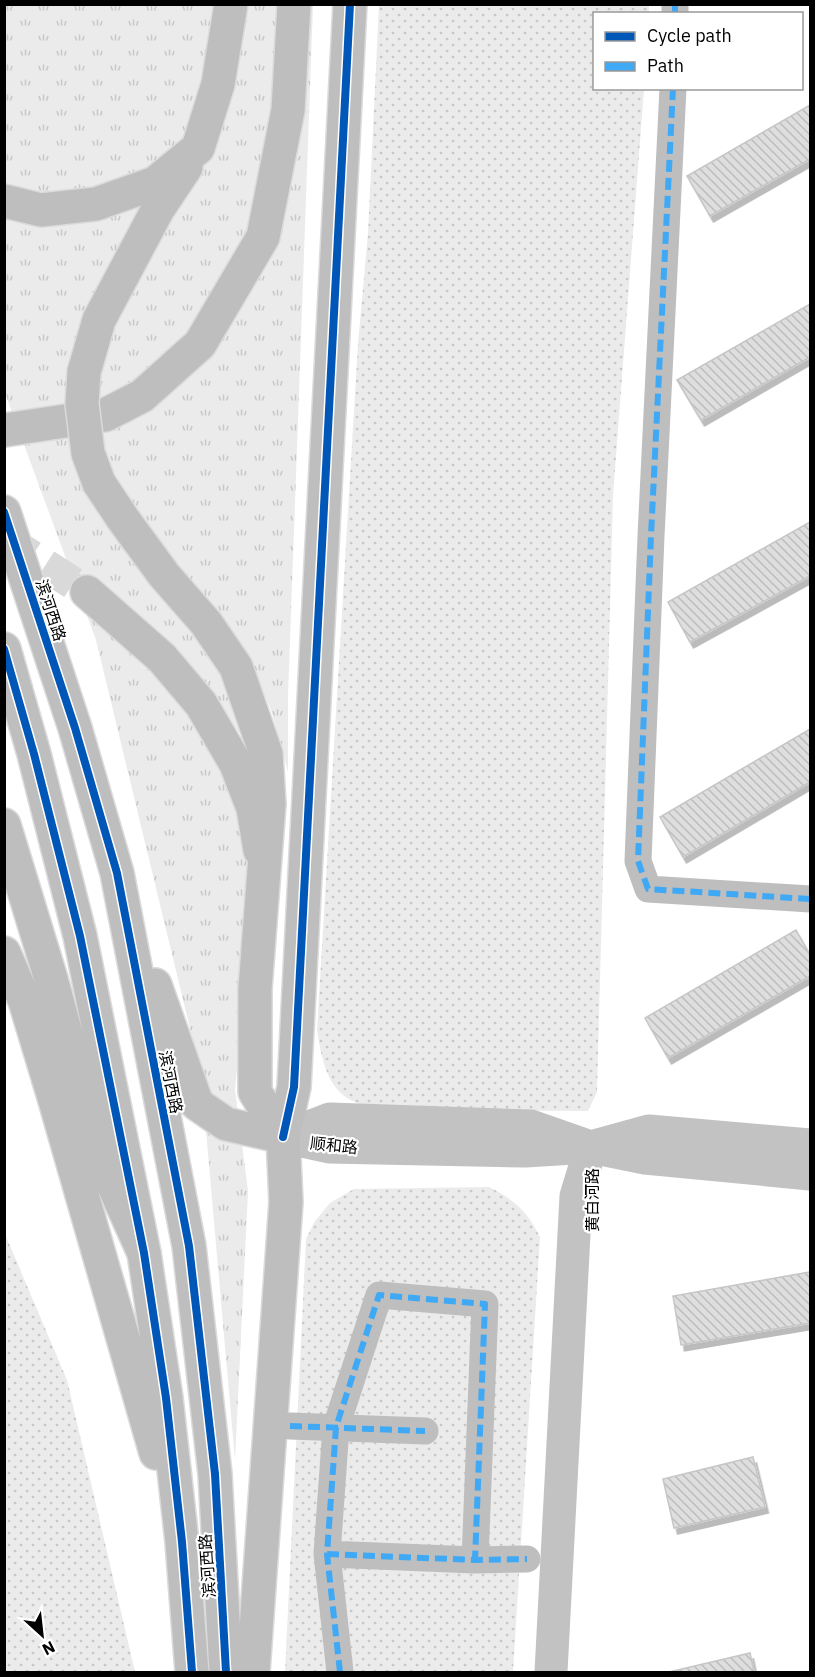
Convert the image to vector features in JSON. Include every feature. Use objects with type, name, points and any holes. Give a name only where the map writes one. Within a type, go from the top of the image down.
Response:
[{"type":"main road","points":[[231,4],[218,84],[198,148],[158,209],[99,320],[84,372],[82,404],[88,453],[99,483],[164,575],[206,623],[236,667],[266,754],[269,804],[255,989],[255,1092],[283,1137]]},
{"type":"main road","points":[[5,430],[105,415],[142,396],[200,344],[263,237],[288,110],[294,4]]},
{"type":"main road","points":[[253,1672],[286,1202],[283,1137],[294,1087],[350,4]]},
{"type":"main road","points":[[4,201],[41,210],[96,204],[155,183],[198,148]]},
{"type":"main road","name":"滨河西路","points":[[4,512],[75,728],[117,873],[189,1246],[215,1474],[226,1672]]},
{"type":"main road","points":[[87,592],[162,658],[201,704],[236,764],[253,808],[263,875]]},
{"type":"main road","name":"滨河西路","points":[[4,649],[34,754],[80,936],[144,1254],[166,1398],[182,1542],[192,1672]]},
{"type":"main road","points":[[4,825],[51,979],[99,1153],[144,1254]]},
{"type":"main road","points":[[117,873],[197,1104],[226,1124],[283,1137]]},
{"type":"main road","points":[[4,953],[25,1001],[182,1542]]},
{"type":"street","points":[[673,90],[638,861],[648,889],[810,899]]},
{"type":"street","name":"顺和路","points":[[283,1137],[330,1119],[531,1126],[591,1147],[645,1158],[810,1174]]},
{"type":"street","points":[[591,1147],[649,1131],[810,1145]]},
{"type":"street","name":"黄白河路","points":[[550,1672],[576,1196],[591,1147]]},
{"type":"street","name":"黄白河路","points":[[568,1672],[594,1196],[591,1147]]},
{"type":"street","points":[[340,1672],[327,1554],[336,1427],[380,1295],[485,1304],[475,1560]]},
{"type":"street","points":[[290,1426],[425,1431]]},
{"type":"street","points":[[327,1554],[475,1560],[527,1559]]},
{"type":"green space","points":[[5,5],[313,5],[288,696],[288,772],[271,710],[244,651],[245,740],[203,688],[228,781],[246,833],[252,905],[235,1090],[248,1191],[235,1460],[201,1074],[96,640],[5,393]]},
{"type":"green space","points":[[379,5],[649,5],[649,12],[593,12],[593,90],[644,90],[613,495],[597,1092],[588,1111],[379,1110],[351,1100],[340,1092],[329,1076],[320,1049],[317,1030],[358,344],[368,233]]},
{"type":"green space","points":[[489,1187],[519,1207],[540,1237],[513,1672],[285,1672],[306,1239],[315,1221],[330,1203],[354,1189]]},
{"type":"green space","points":[[5,1234],[67,1380],[135,1672],[5,1672]]},
{"type":"building","points":[[810,105],[810,159],[710,216],[687,176]]},
{"type":"building","points":[[810,304],[810,357],[701,420],[677,380]]},
{"type":"building","points":[[810,522],[810,576],[690,642],[668,602]]},
{"type":"building","points":[[810,729],[810,782],[683,857],[660,817]]},
{"type":"building","points":[[796,930],[810,955],[810,976],[668,1058],[645,1018]]},
{"type":"building","points":[[810,1272],[810,1323],[681,1345],[673,1296]]},
{"type":"building","points":[[753,1457],[765,1507],[674,1528],[663,1479]]},
{"type":"building","points":[[750,1653],[754,1672],[669,1672]]},
{"type":"tunnel","points":[[4,539],[87,592]]},
{"type":"marked path","points":[[675,4],[675,12]]},
{"type":"marked path","points":[[673,90],[638,861],[648,889],[810,899]]},
{"type":"marked path","points":[[340,1672],[327,1554],[336,1427],[379,1295],[485,1304],[475,1560]]},
{"type":"marked path","points":[[290,1426],[425,1431]]},
{"type":"marked path","points":[[327,1554],[475,1560],[527,1559]]},
{"type":"cycle path","points":[[283,1137],[294,1087],[350,4]]},
{"type":"cycle path","points":[[4,512],[75,728],[117,873],[189,1246],[215,1474],[226,1672]]},
{"type":"cycle path","points":[[4,649],[34,754],[80,936],[144,1253],[166,1398],[182,1542],[192,1672]]}]
